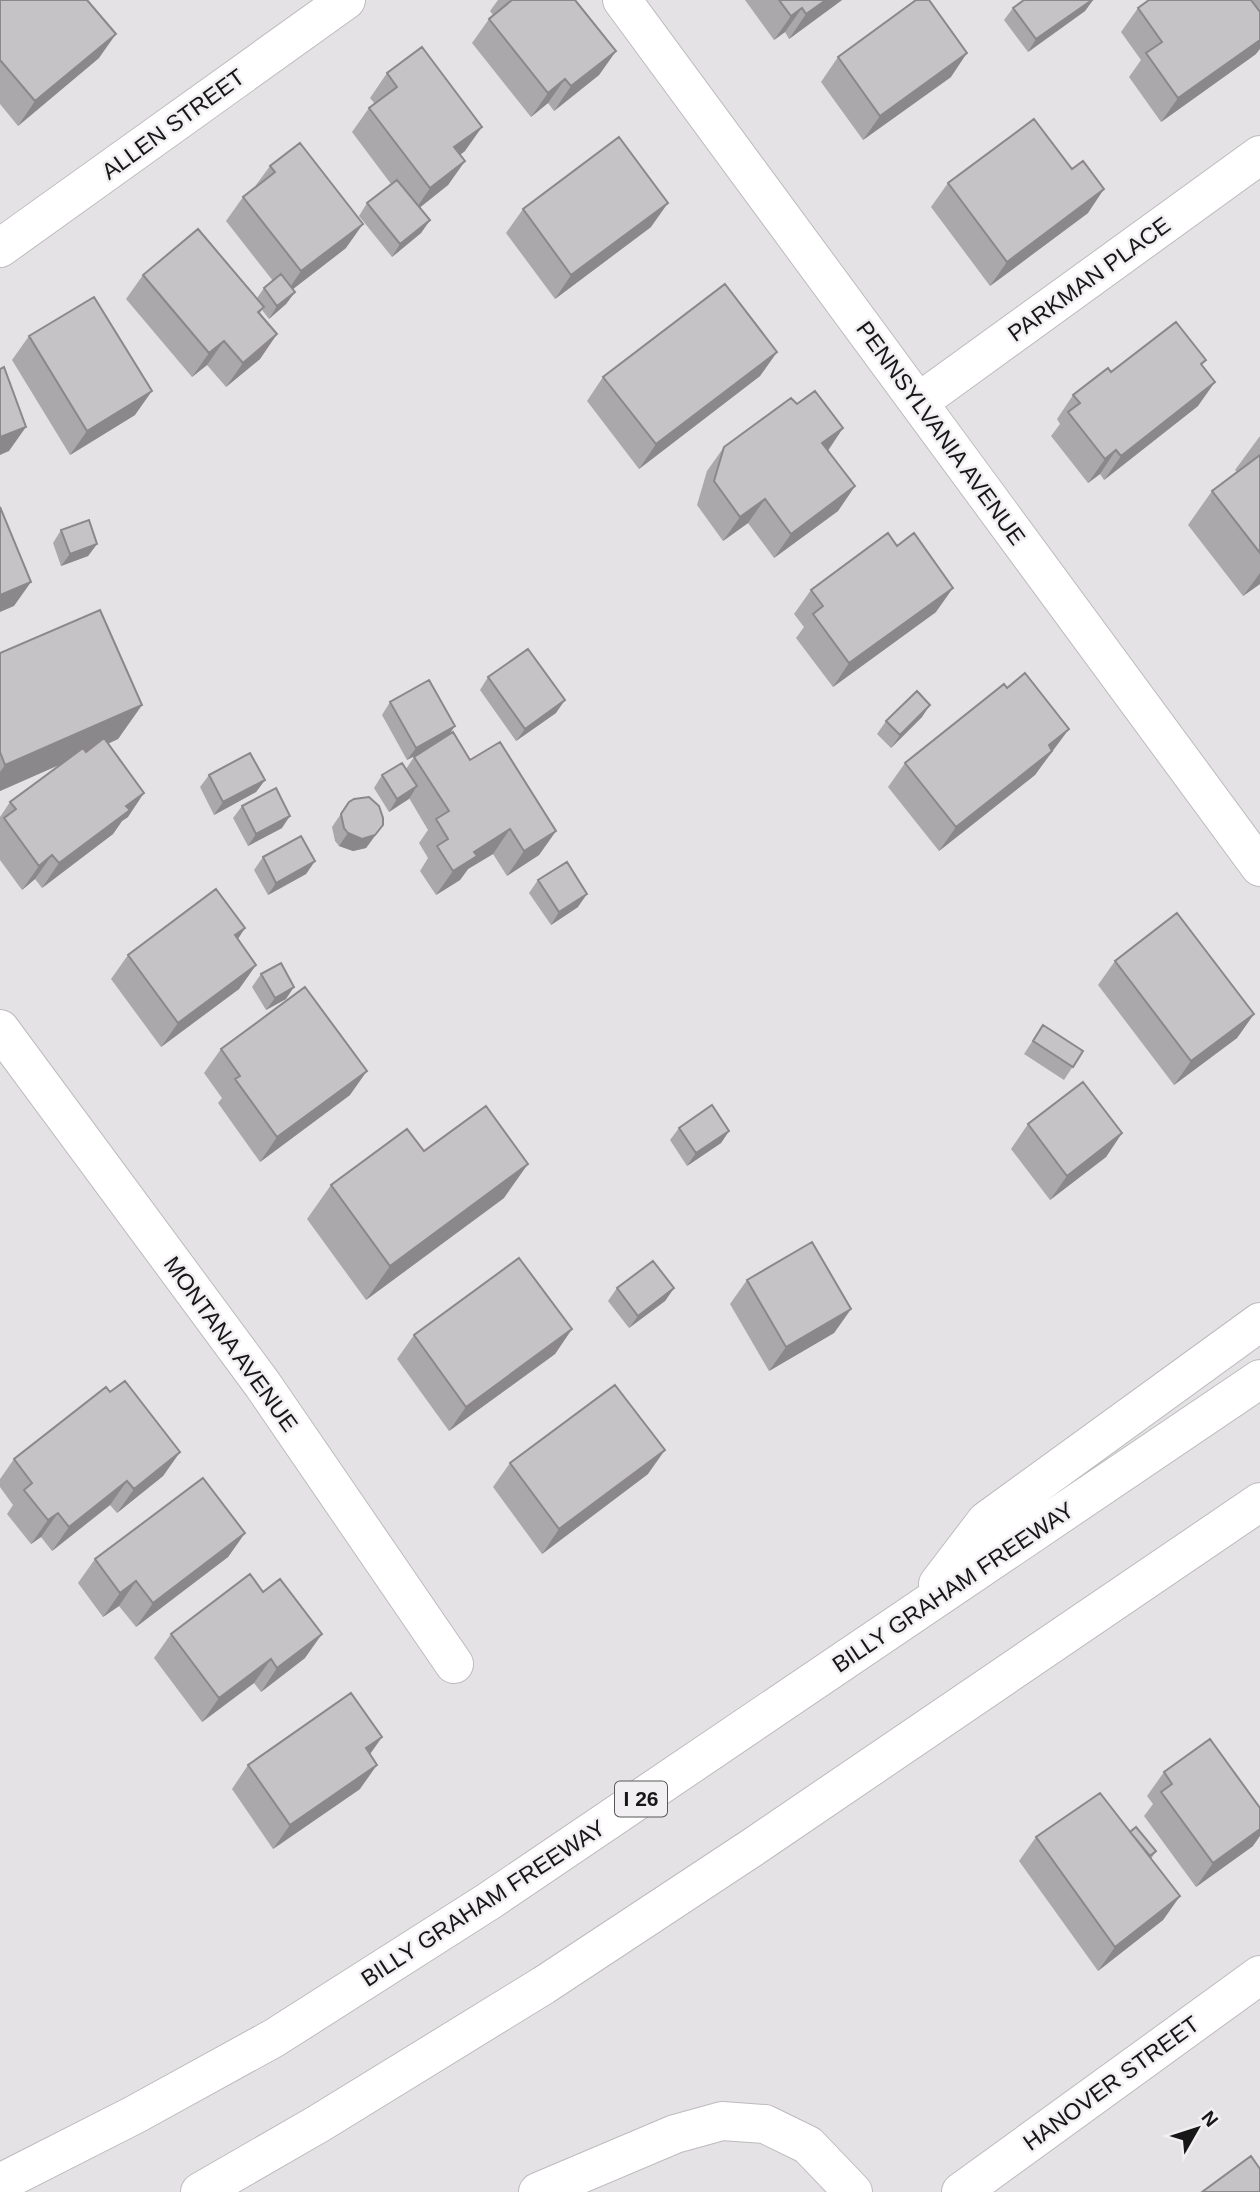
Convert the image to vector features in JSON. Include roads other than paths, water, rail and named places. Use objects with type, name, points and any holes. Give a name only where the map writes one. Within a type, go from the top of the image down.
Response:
[{"type":"main road","name":"ALLEN STREET","points":[[0,248],[346,0]]},
{"type":"main road","name":"PENNSYLVANIA AVENUE","points":[[622,0],[1260,867]]},
{"type":"main road","name":"PARKMAN PLACE","points":[[919,402],[1260,155]]},
{"type":"main road","name":"MONTANA AVENUE","points":[[0,1029],[263,1385],[454,1664]]},
{"type":"main road","points":[[919,1610],[986,1521],[1260,1322]]},
{"type":"main road","name":"BILLY GRAHAM FREEWAY","points":[[0,2183],[134,2115],[274,2038],[489,1901],[1260,1379]]},
{"type":"main road","points":[[200,2192],[318,2124],[544,1986],[1260,1502]]},
{"type":"main road","name":"HANOVER STREET","points":[[961,2192],[1260,1975]]},
{"type":"main road","points":[[538,2192],[675,2134],[722,2121],[765,2124],[808,2146],[853,2192]]}]
